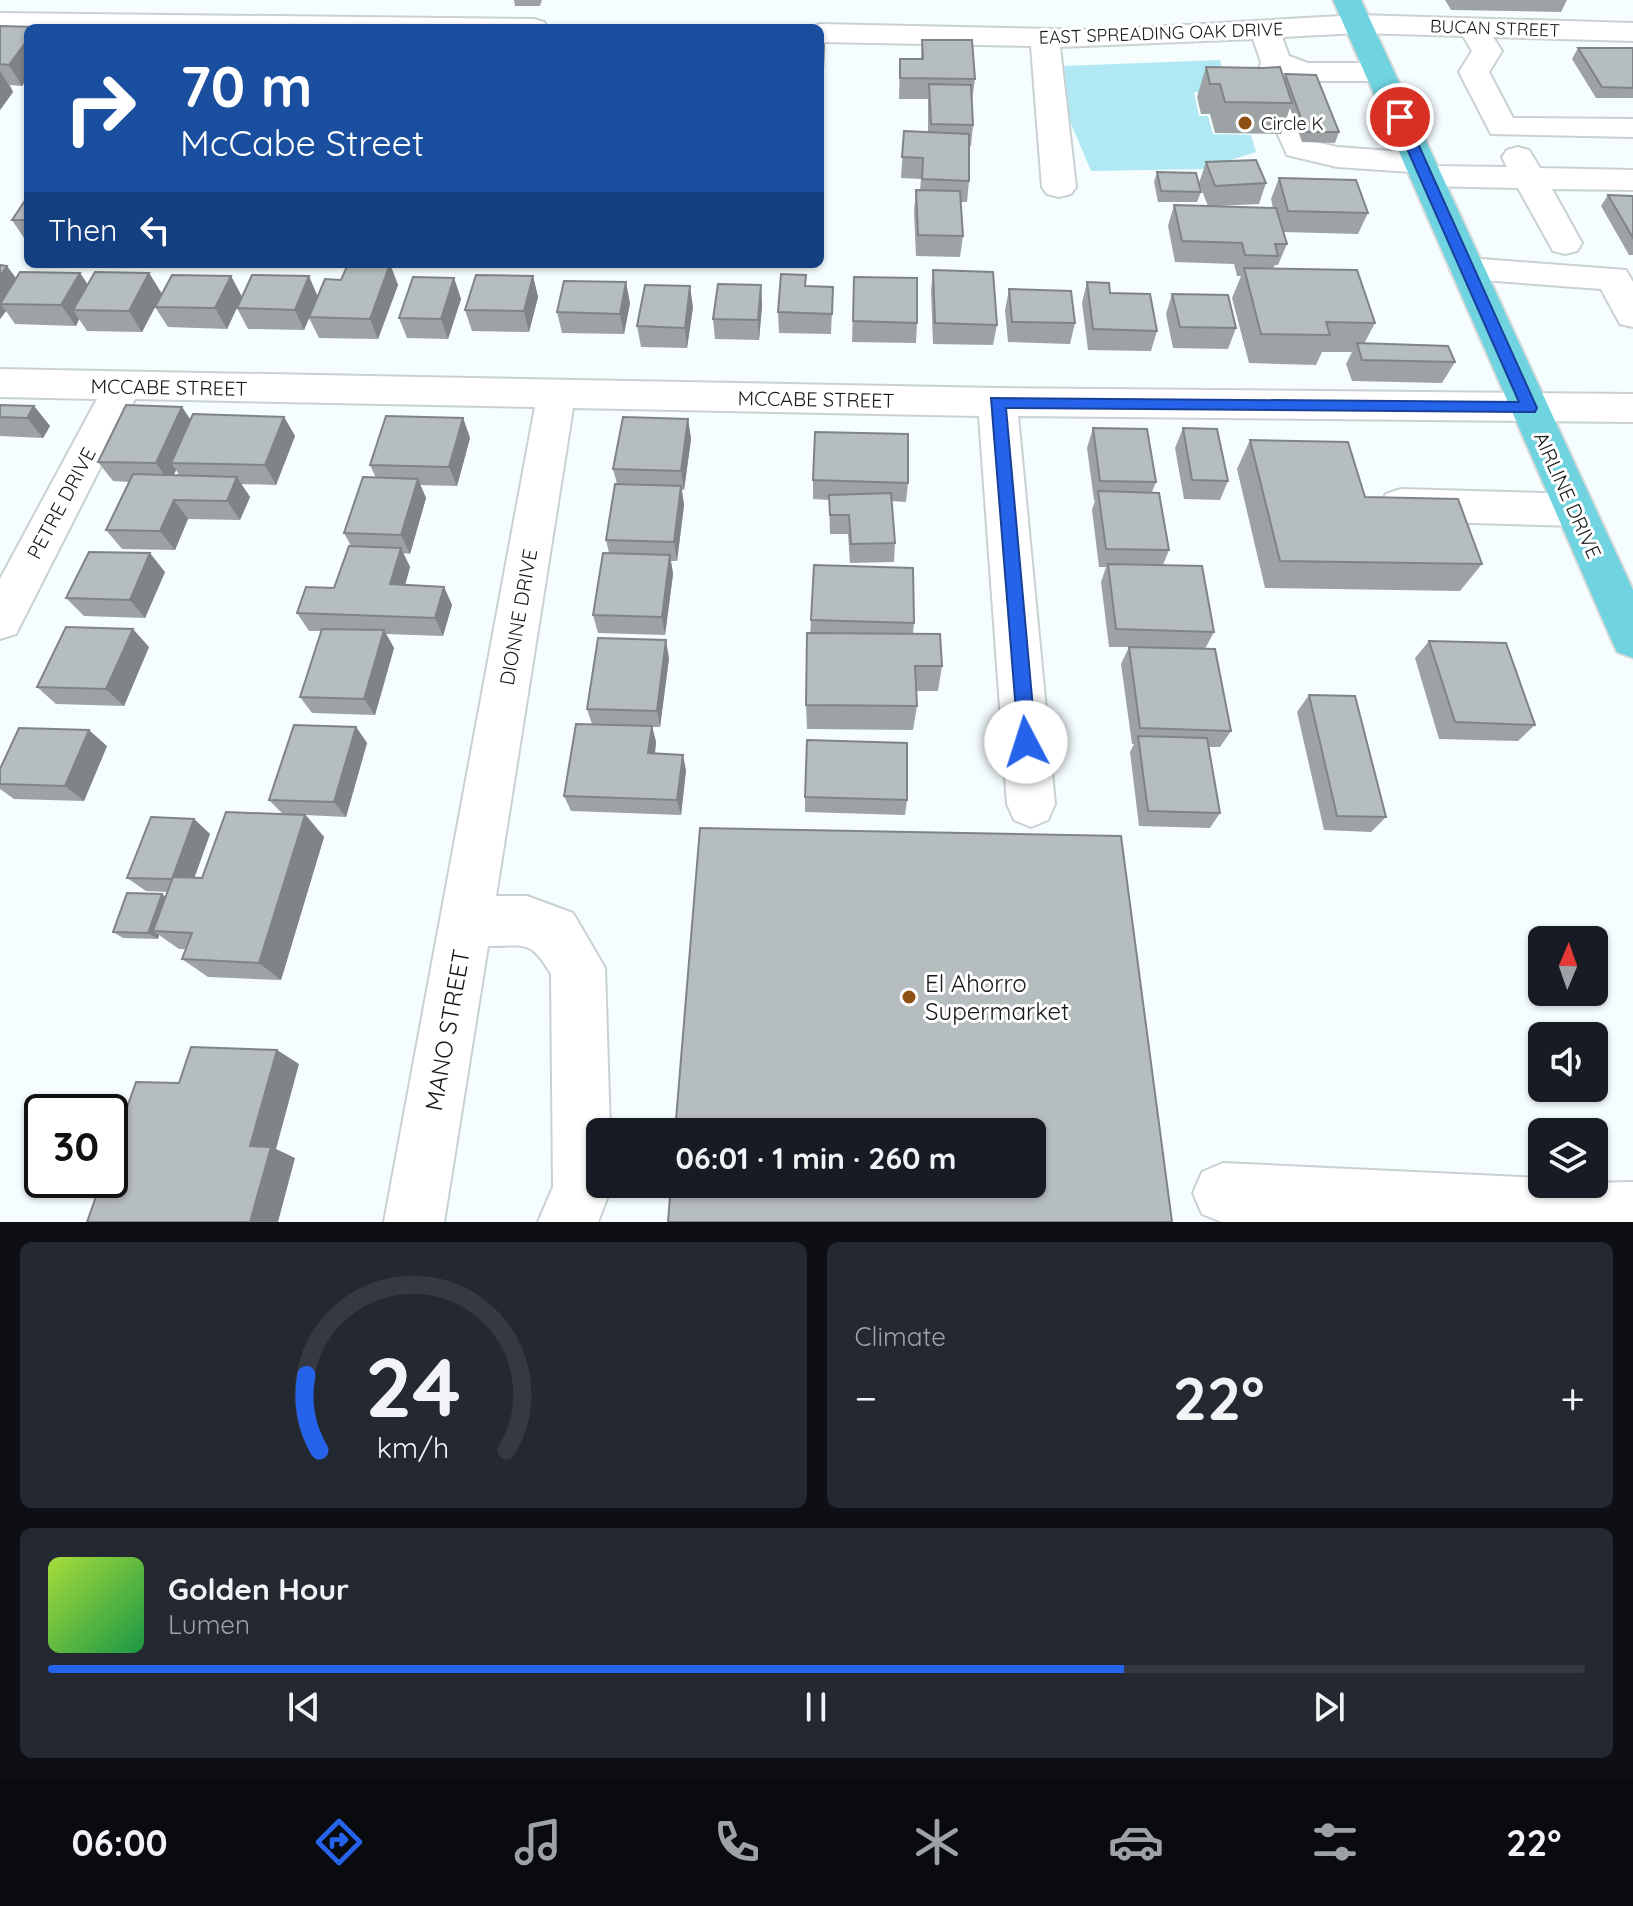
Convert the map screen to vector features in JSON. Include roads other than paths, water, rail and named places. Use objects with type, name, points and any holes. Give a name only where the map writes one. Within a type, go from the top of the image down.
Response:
[{"type":"main road","name":"AIRLINE DRIVE","points":[[1352,12],[1633,639]]},
{"type":"street","points":[[1580,0],[1601,31]]},
{"type":"street","points":[[0,22],[174,11],[284,24]]},
{"type":"street","name":"BUCAN STREET","points":[[1352,12],[1472,27],[1633,32]]},
{"type":"street","name":"EAST SPREADING OAK DRIVE","points":[[824,33],[1045,39],[1264,28],[1352,12]]},
{"type":"street","points":[[1472,27],[1487,51],[1474,72],[1565,243]]},
{"type":"street","points":[[1264,28],[1276,62],[1271,85],[1294,145],[1319,155],[1331,115],[1379,72]]},
{"type":"street","points":[[1045,39],[1059,187]]},
{"type":"street","points":[[1276,62],[1289,70],[1331,115],[1423,169],[1530,178],[1633,180]]},
{"type":"street","points":[[1502,127],[1633,128]]},
{"type":"street","points":[[1468,270],[1613,278],[1633,315]]},
{"type":"street","name":"MCCABE STREET","points":[[0,383],[997,402],[1633,408]]},
{"type":"street","name":"PETRE DRIVE","points":[[0,621],[123,386]]},
{"type":"street","name":"DIONNE DRIVE","points":[[480,839],[556,395]]},
{"type":"street","points":[[997,402],[1031,804]]},
{"type":"street","points":[[1361,504],[1575,510]]},
{"type":"street","name":"MANO STREET","points":[[414,1222],[480,839]]},
{"type":"street","points":[[466,921],[527,921],[555,931],[578,968],[582,1188],[568,1222]]},
{"type":"street","points":[[1223,1193],[1633,1212]]},
{"type":"place","name":"Circle K","points":[[1245,123]]},
{"type":"place","name":"El Ahorro Supermarket","points":[[909,997]]}]
